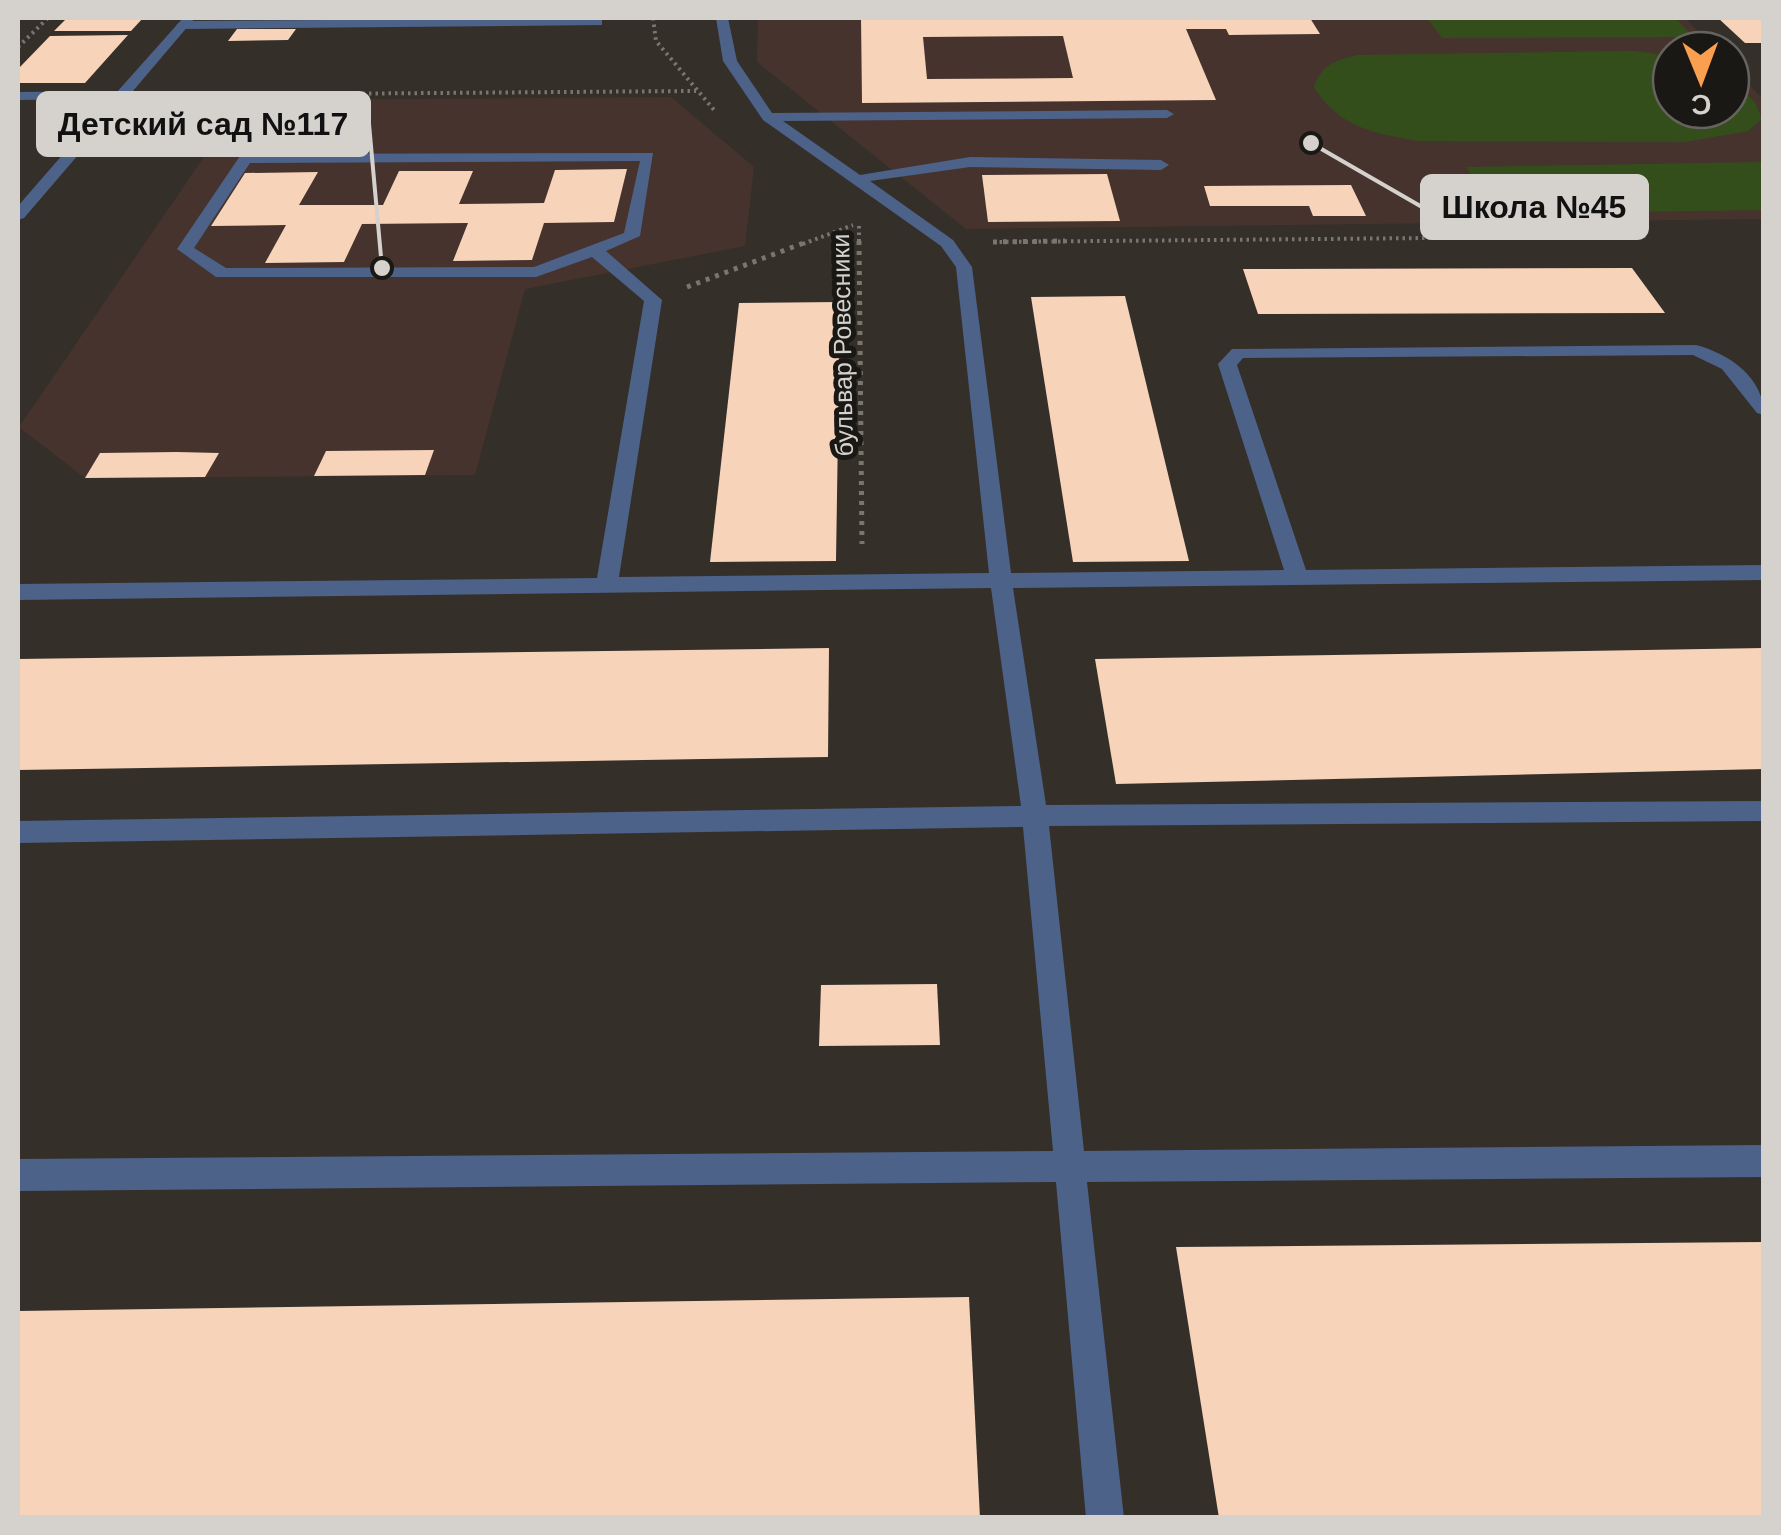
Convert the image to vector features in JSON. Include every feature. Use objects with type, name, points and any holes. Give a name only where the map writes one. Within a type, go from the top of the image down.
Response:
[{"type":"street","points":[[722,18],[730,61],[768,117],[947,243],[964,268],[1034,816],[1105,1518]]},
{"type":"street","points":[[18,215],[185,21],[597,22]]},
{"type":"street","points":[[18,96],[122,95]]},
{"type":"street","points":[[857,180],[892,170],[949,139],[1167,114]]},
{"type":"street","points":[[768,117],[1161,165]]},
{"type":"street","points":[[648,156],[632,236],[594,250],[536,272],[222,273],[185,249],[245,159],[648,156]]},
{"type":"street","points":[[594,250],[653,300],[607,583]]},
{"type":"street","points":[[1298,578],[1227,364],[1238,353],[1696,350],[1729,365],[1764,409]]},
{"type":"street","points":[[18,592],[1764,572]]},
{"type":"street","points":[[18,832],[1034,816],[1764,811]]},
{"type":"street","points":[[18,1175],[1068,1164],[1764,1162]]},
{"type":"path","points":[[18,47],[48,18]]},
{"type":"path","points":[[652,18],[656,41],[696,92],[722,115]]},
{"type":"path","points":[[122,95],[696,92]]},
{"type":"path","name":"бульвар Ровесники","points":[[844,211],[859,222],[862,583]]},
{"type":"path","points":[[653,300],[859,222]]},
{"type":"path","points":[[947,243],[1648,236]]},
{"type":"shaded area","points":[[758,18],[1685,18],[1697,30],[1651,30],[1651,130],[1751,130],[1751,86],[1763,99],[1763,219],[966,229],[757,62]]},
{"type":"shaded area","points":[[671,97],[754,167],[745,246],[525,289],[475,475],[85,478],[19,427],[243,100]]},
{"type":"green space","points":[[1427,18],[1675,18],[1687,30],[1651,30],[1651,37],[1442,38]]},
{"type":"green space","points":[[1651,53],[1651,130],[1749,130],[1685,142],[1419,141],[1387,135],[1346,120],[1314,87],[1330,65],[1357,55]]},
{"type":"green space","points":[[1751,98],[1755,102],[1762,119],[1751,128]]},
{"type":"green space","points":[[1763,162],[1763,210],[1498,214],[1466,167]]},
{"type":"building","points":[[67,18],[143,18],[131,31],[54,31]]},
{"type":"building","points":[[861,18],[1310,18],[1320,34],[1229,35],[1226,29],[1186,29],[1216,100],[862,103]],"holes":[[[1063,36],[1073,78],[927,79],[923,37]]]},
{"type":"building","points":[[1718,18],[1764,18],[1764,43],[1751,43],[1751,30],[1731,30]]},
{"type":"building","points":[[237,29],[296,29],[288,40],[228,41]]},
{"type":"building","points":[[128,35],[85,83],[18,83],[18,69],[50,36]]},
{"type":"building","points":[[627,169],[614,222],[544,223],[532,260],[453,261],[468,223],[362,224],[344,262],[265,263],[286,225],[211,226],[245,173],[318,172],[299,205],[383,205],[399,171],[473,171],[459,204],[544,203],[555,170]]},
{"type":"building","points":[[1107,174],[1120,221],[988,222],[982,175]]},
{"type":"building","points":[[1351,185],[1366,216],[1313,216],[1309,206],[1210,206],[1204,186]]},
{"type":"building","points":[[1632,268],[1665,313],[1258,314],[1243,269]]},
{"type":"building","points":[[1125,296],[1189,561],[1073,562],[1031,297]]},
{"type":"building","points":[[840,302],[836,561],[710,562],[739,303]]},
{"type":"building","points":[[434,450],[425,475],[314,476],[326,451]]},
{"type":"building","points":[[100,453],[219,453],[205,477],[85,478]]},
{"type":"building","points":[[829,648],[828,757],[18,770],[18,659]]},
{"type":"building","points":[[1764,648],[1764,769],[1116,784],[1095,659]]},
{"type":"building","points":[[937,984],[940,1045],[819,1046],[821,985]]},
{"type":"building","points":[[1764,1242],[1764,1518],[1219,1518],[1176,1247]]},
{"type":"building","points":[[969,1297],[980,1518],[18,1518],[18,1311]]},
{"type":"place","name":"Школа №45","points":[[1311,143]]},
{"type":"place","name":"Детский сад №117","points":[[382,268]]}]
